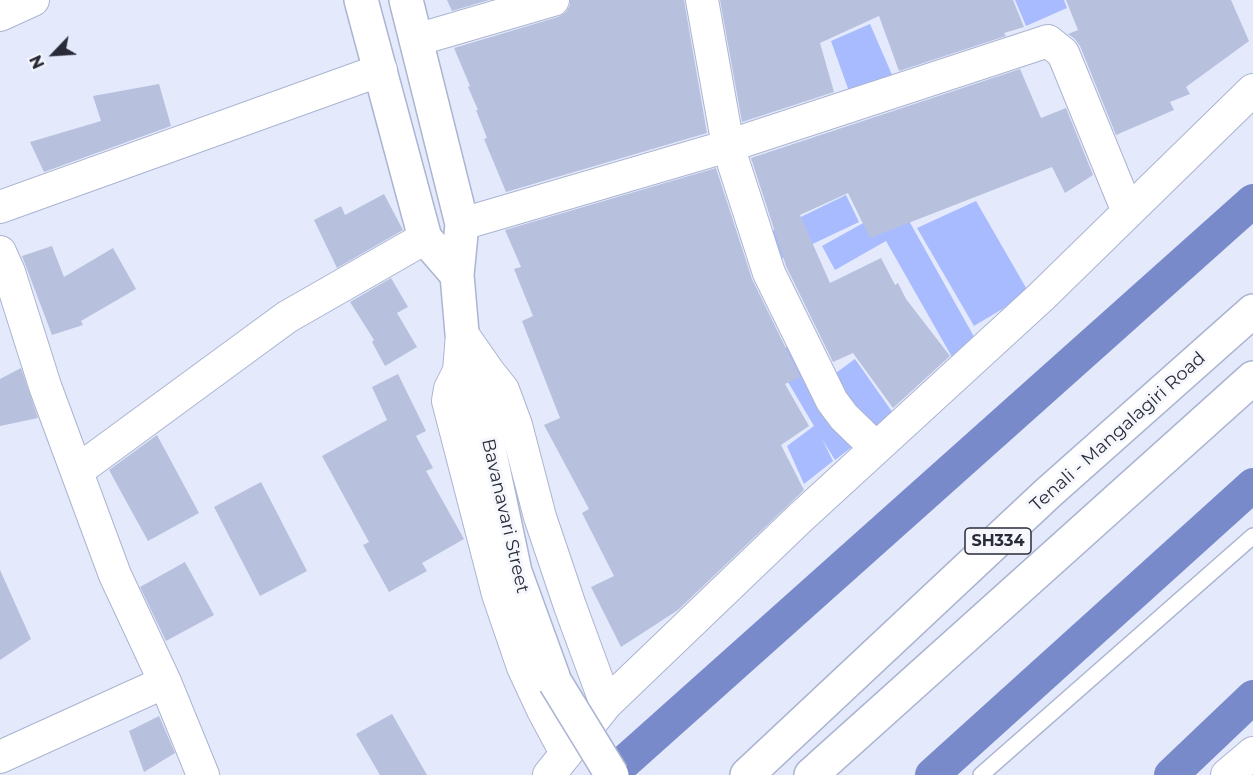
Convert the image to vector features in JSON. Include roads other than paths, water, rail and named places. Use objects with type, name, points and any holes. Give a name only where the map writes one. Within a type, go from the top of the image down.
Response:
[{"type":"main road","points":[[361,0],[425,238],[457,275]]},
{"type":"main road","name":"Bavanavari Street","points":[[406,0],[462,224],[457,275],[462,333],[515,572],[555,682],[612,775]]},
{"type":"main road","name":"Tenali - Mangalagiri Road","points":[[747,775],[1048,493],[1253,311]]},
{"type":"main road","name":"SH334","points":[[811,775],[1253,378]]},
{"type":"street","points":[[0,15],[33,0]]},
{"type":"street","points":[[416,40],[553,0]]},
{"type":"street","points":[[702,0],[728,146],[769,273],[832,401],[844,417],[876,448]]},
{"type":"street","points":[[462,224],[728,146],[1048,41],[1063,53],[1128,212]]},
{"type":"street","points":[[0,207],[381,70]]},
{"type":"street","points":[[558,764],[606,704],[800,518],[1041,297],[1253,90]]},
{"type":"street","points":[[77,471],[287,317],[425,238]]},
{"type":"street","points":[[0,252],[9,272],[45,386],[115,575],[165,682],[203,775]]},
{"type":"street","points":[[462,333],[506,398],[516,425],[540,517],[606,704]]},
{"type":"street","points":[[462,333],[459,370],[448,401],[498,594],[523,667],[543,710],[558,764]]},
{"type":"street","points":[[0,757],[165,682]]},
{"type":"street","points":[[1227,775],[1253,753]]},
{"type":"lane","points":[[981,775],[1253,536]]},
{"type":"waterway","points":[[610,775],[1253,201]]},
{"type":"waterway","points":[[932,775],[1253,485]]},
{"type":"waterway","points":[[1171,775],[1253,697]]}]
